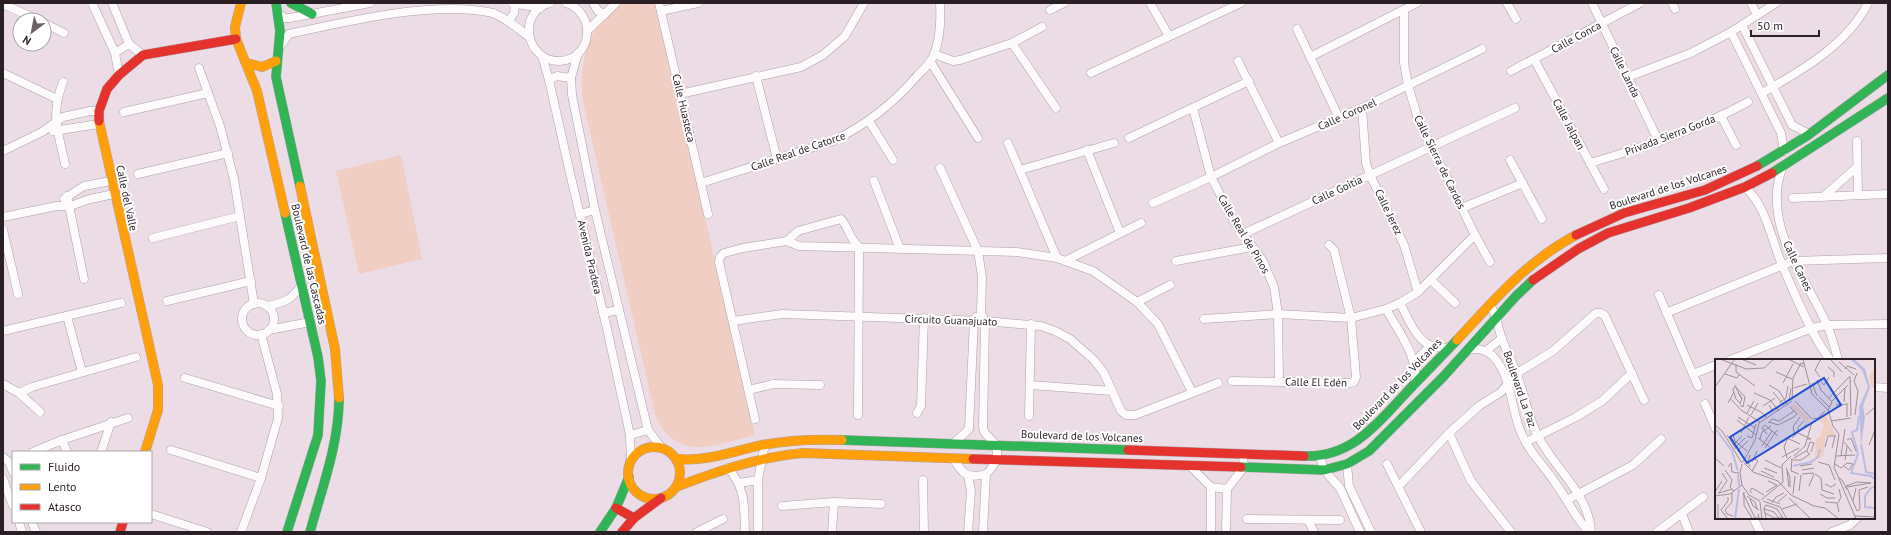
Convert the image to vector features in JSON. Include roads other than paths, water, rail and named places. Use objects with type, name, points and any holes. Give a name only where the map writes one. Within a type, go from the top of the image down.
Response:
[{"type":"street","points":[[92,3],[115,53],[119,75]]},
{"type":"street","points":[[112,3],[129,44],[143,55],[236,39]]},
{"type":"street","name":"Boulevard de las Cascadas","points":[[242,3],[235,27],[236,39],[247,63],[257,91],[302,284],[321,381],[321,412],[318,434],[287,532]]},
{"type":"street","points":[[291,3],[312,14]]},
{"type":"street","points":[[275,7],[285,18],[370,3]]},
{"type":"street","points":[[509,21],[514,13],[514,3],[540,8]]},
{"type":"street","points":[[529,37],[530,21],[540,8],[550,3]]},
{"type":"street","points":[[593,3],[598,11],[605,14]]},
{"type":"street","points":[[571,4],[583,16],[588,31],[616,3]]},
{"type":"street","points":[[660,7],[698,3]]},
{"type":"street","points":[[680,94],[801,67],[823,55],[845,36],[864,3]]},
{"type":"street","points":[[940,3],[941,19],[932,58],[978,138]]},
{"type":"street","points":[[1050,10],[1064,3]]},
{"type":"street","points":[[1150,3],[1169,36]]},
{"type":"street","points":[[1091,73],[1239,3]]},
{"type":"street","points":[[1310,57],[1417,3]]},
{"type":"street","points":[[1506,3],[1516,19]]},
{"type":"street","name":"Calle Landa","points":[[1592,3],[1659,142]]},
{"type":"street","name":"Calle Conca","points":[[1511,71],[1640,3]]},
{"type":"street","points":[[1751,3],[1757,15]]},
{"type":"street","points":[[1628,77],[1691,53],[1731,32],[1776,3]]},
{"type":"street","points":[[1762,93],[1831,48],[1842,39],[1855,25],[1868,3]]},
{"type":"street","points":[[3,4],[20,12]]},
{"type":"street","name":"Avenida Pradera","points":[[278,48],[290,34],[410,8],[446,4],[479,9],[509,21],[529,37],[533,48],[542,56],[550,80],[630,435],[631,460]]},
{"type":"street","name":"Boulevard de las Cascadas","points":[[275,7],[280,31],[276,61],[276,77],[335,349],[339,380],[339,408],[336,434],[310,532]]},
{"type":"street","name":"Calle Huasteca","points":[[660,7],[708,214]]},
{"type":"street","name":"Calle Sierra de Cardos","points":[[1404,10],[1404,63],[1408,85],[1418,119],[1475,235],[1490,262]]},
{"type":"street","points":[[1742,25],[1792,125],[1809,134]]},
{"type":"street","points":[[52,27],[64,32]]},
{"type":"street","points":[[932,58],[960,60],[1012,43],[1042,27]]},
{"type":"street","points":[[1297,30],[1339,118]]},
{"type":"street","name":"Avenida Pradera","points":[[588,31],[583,47],[578,53],[571,78],[572,95],[596,210],[648,430],[661,448]]},
{"type":"street","points":[[1731,32],[1781,133],[1784,151]]},
{"type":"street","points":[[1012,43],[1056,108]]},
{"type":"street","points":[[115,53],[129,44]]},
{"type":"street","name":"Calle Coronel","points":[[1153,203],[1279,144],[1362,108],[1482,49]]},
{"type":"street","points":[[542,56],[551,60],[560,61],[570,58],[578,53]]},
{"type":"street","name":"Calle del Valle","points":[[143,55],[119,75],[107,89],[99,111],[99,124],[158,385],[158,410],[145,451]]},
{"type":"street","name":"Calle Real de Catorce","points":[[701,183],[833,141],[854,131],[894,102],[932,58]]},
{"type":"street","name":"Calle Jalpan","points":[[1534,59],[1604,189]]},
{"type":"street","points":[[247,63],[263,68],[276,61]]},
{"type":"street","points":[[1238,61],[1279,144]]},
{"type":"street","points":[[199,68],[228,153],[234,178],[254,304]]},
{"type":"street","points":[[3,73],[57,99]]},
{"type":"street","points":[[550,80],[557,76],[571,78]]},
{"type":"street","points":[[756,76],[777,159]]},
{"type":"street","name":"Boulevard de los Volcanes","points":[[677,459],[698,460],[765,444],[811,439],[1320,457],[1343,450],[1370,432],[1518,275],[1544,254],[1572,237],[1611,218],[1717,186],[1784,151],[1843,112],[1888,76]]},
{"type":"street","points":[[1129,138],[1249,81]]},
{"type":"street","points":[[64,82],[57,99],[56,122],[65,164]]},
{"type":"street","points":[[124,112],[208,93]]},
{"type":"street","points":[[1865,94],[1875,108]]},
{"type":"street","points":[[676,487],[728,468],[763,458],[803,453],[1324,470],[1347,464],[1369,451],[1444,376],[1497,317],[1533,280],[1578,249],[1608,233],[1721,197],[1745,187],[1782,168],[1851,124],[1888,98]]},
{"type":"street","name":"Privada Sierra Gorda","points":[[1590,163],[1659,142],[1722,116],[1748,102]]},
{"type":"street","name":"Calle Real de Pinos","points":[[1193,108],[1211,177],[1243,234],[1263,261],[1274,286],[1278,314]]},
{"type":"street","name":"Calle Jerez","points":[[1362,108],[1366,163],[1370,175],[1404,245],[1418,292]]},
{"type":"street","name":"Calle Goitia","points":[[1243,234],[1515,108]]},
{"type":"street","points":[[3,151],[42,132],[63,117],[90,111],[99,111]]},
{"type":"street","points":[[1843,112],[1851,124]]},
{"type":"street","points":[[1722,116],[1736,145]]},
{"type":"street","points":[[869,121],[893,160]]},
{"type":"street","points":[[42,132],[58,131],[99,124]]},
{"type":"street","points":[[1781,133],[1792,125]]},
{"type":"street","points":[[1856,141],[1858,195]]},
{"type":"street","points":[[1020,170],[1114,142]]},
{"type":"street","points":[[1008,143],[1061,259]]},
{"type":"street","points":[[1087,150],[1120,233]]},
{"type":"street","points":[[138,174],[228,153]]},
{"type":"street","points":[[1510,160],[1542,219]]},
{"type":"street","points":[[1822,197],[1857,167]]},
{"type":"street","points":[[940,168],[978,252],[982,277],[981,313],[985,321],[983,427],[984,433],[995,446],[996,460],[993,468],[986,474],[977,477],[968,476],[960,471],[953,458]]},
{"type":"street","name":"Calle Canes","points":[[1782,168],[1777,191],[1778,212],[1782,230],[1793,261],[1827,325],[1838,359]]},
{"type":"street","points":[[57,206],[67,196],[84,186],[111,181]]},
{"type":"street","points":[[874,181],[900,249]]},
{"type":"street","points":[[1462,208],[1522,183]]},
{"type":"street","points":[[1717,186],[1721,197]]},
{"type":"street","name":"Calle Canes","points":[[1745,187],[1760,204],[1783,267],[1812,328],[1829,359]]},
{"type":"street","points":[[3,217],[57,206],[70,206],[90,199],[114,194]]},
{"type":"street","points":[[1793,198],[1888,194]]},
{"type":"street","points":[[67,196],[84,279]]},
{"type":"street","points":[[580,214],[596,210]]},
{"type":"street","points":[[153,238],[240,216]]},
{"type":"street","points":[[787,241],[798,231],[841,219],[844,222],[851,240],[859,247],[858,415]]},
{"type":"street","points":[[1061,259],[1141,223]]},
{"type":"street","points":[[3,230],[18,294]]},
{"type":"street","points":[[1204,319],[1278,314],[1351,318],[1386,309],[1400,303],[1418,292],[1475,235]]},
{"type":"street","points":[[756,419],[719,262],[720,257],[724,253],[743,248],[787,241],[799,246],[1017,252],[1061,259],[1093,271],[1138,302],[1158,324],[1192,392],[1218,383]]},
{"type":"street","points":[[1329,244],[1334,250],[1351,318]]},
{"type":"street","points":[[1176,261],[1252,247]]},
{"type":"street","points":[[1666,313],[1783,267],[1793,261],[1888,258]]},
{"type":"street","points":[[1431,280],[1455,303]]},
{"type":"street","points":[[167,302],[251,281]]},
{"type":"street","points":[[302,284],[292,298],[285,302],[267,306],[254,304],[246,308],[242,320],[248,332],[261,334],[269,330],[310,322]]},
{"type":"street","points":[[1138,302],[1170,285]]},
{"type":"street","points":[[1659,295],[1698,386]]},
{"type":"street","points":[[3,331],[120,303]]},
{"type":"street","points":[[1400,303],[1419,338],[1430,346],[1443,348],[1451,346]]},
{"type":"street","name":"Boulevard La Paz","points":[[1490,304],[1497,317],[1502,338],[1517,373],[1529,417],[1538,437],[1578,494],[1590,518],[1590,532]]},
{"type":"street","points":[[267,306],[273,318],[269,330]]},
{"type":"street","points":[[1386,309],[1414,362],[1416,377],[1415,385]]},
{"type":"street","points":[[603,313],[619,310]]},
{"type":"street","points":[[967,432],[970,410],[974,320],[981,313]]},
{"type":"street","points":[[1399,486],[1449,433],[1479,406],[1501,392],[1517,373],[1553,352],[1596,313],[1601,313],[1605,316],[1644,400]]},
{"type":"street","name":"Circuito Guanajuato","points":[[733,321],[782,314],[974,320],[1031,324],[1055,331],[1083,349],[1104,374],[1121,411],[1126,415],[1135,414],[1192,392]]},
{"type":"street","name":"Calle El Edén","points":[[1278,314],[1279,381],[1354,382],[1356,377],[1351,318]]},
{"type":"street","points":[[67,316],[82,372]]},
{"type":"street","points":[[917,412],[921,406],[924,318]]},
{"type":"street","points":[[1029,416],[1031,324]]},
{"type":"street","points":[[1733,359],[1812,328],[1827,325],[1888,324]]},
{"type":"street","points":[[241,532],[261,478],[278,418],[279,406],[277,394],[261,334]]},
{"type":"street","points":[[1486,351],[1502,338]]},
{"type":"street","points":[[1414,362],[1430,346]]},
{"type":"street","name":"Boulevard La Paz","points":[[1468,350],[1477,348],[1486,351],[1497,361],[1508,384],[1520,432],[1567,500],[1580,523],[1590,532]]},
{"type":"street","points":[[19,393],[32,387],[136,357]]},
{"type":"street","points":[[1693,374],[1715,365]]},
{"type":"street","points":[[1526,442],[1576,417],[1602,401],[1632,373]]},
{"type":"street","points":[[185,378],[279,406]]},
{"type":"street","points":[[1232,381],[1279,381]]},
{"type":"street","points":[[3,384],[19,393],[40,412]]},
{"type":"street","points":[[749,390],[773,384],[820,385]]},
{"type":"street","points":[[1030,385],[1112,391]]},
{"type":"street","points":[[1875,387],[1888,388]]},
{"type":"street","points":[[1705,404],[1715,427]]},
{"type":"street","points":[[35,451],[111,422],[128,418]]},
{"type":"street","points":[[101,451],[111,422]]},
{"type":"street","points":[[630,435],[648,430]]},
{"type":"street","points":[[953,444],[960,436],[967,432],[976,431],[984,433]]},
{"type":"street","points":[[1449,433],[1471,481],[1507,531]]},
{"type":"street","points":[[1567,500],[1633,465],[1661,439]]},
{"type":"street","points":[[62,440],[67,451]]},
{"type":"street","points":[[758,532],[758,480],[765,444]]},
{"type":"street","points":[[600,532],[616,508],[629,477],[631,460],[635,455],[647,447],[661,448],[673,454],[677,459],[680,473],[676,487],[672,492],[661,498],[634,518],[622,532]]},
{"type":"street","points":[[171,450],[261,478]]},
{"type":"street","points":[[1226,532],[1227,489],[1244,467],[1243,454]]},
{"type":"street","points":[[1320,457],[1324,470],[1340,488],[1360,532]]},
{"type":"street","points":[[698,460],[700,478]]},
{"type":"street","points":[[1347,464],[1349,486],[1371,532]]},
{"type":"street","points":[[1386,464],[1399,486],[1421,532]]},
{"type":"street","points":[[1190,466],[1211,487],[1227,489]]},
{"type":"street","points":[[728,468],[739,484],[744,501],[745,532]]},
{"type":"street","points":[[984,532],[986,474]]},
{"type":"street","points":[[968,476],[971,491],[968,532]]},
{"type":"street","points":[[629,477],[631,485],[637,492],[652,498],[661,498]]},
{"type":"street","points":[[3,478],[12,503]]},
{"type":"street","points":[[739,484],[758,480]]},
{"type":"street","points":[[923,480],[924,532]]},
{"type":"street","points":[[1211,487],[1211,532]]},
{"type":"street","points":[[1657,532],[1703,497]]},
{"type":"street","points":[[782,506],[834,502],[881,504]]},
{"type":"street","points":[[832,532],[834,502]]},
{"type":"street","points":[[616,508],[634,518]]},
{"type":"street","points":[[152,514],[207,532]]},
{"type":"street","points":[[1682,514],[1689,532]]},
{"type":"street","points":[[697,532],[723,519]]},
{"type":"street","points":[[1247,519],[1340,520]]},
{"type":"street","points":[[1754,519],[1760,532]]},
{"type":"street","points":[[1835,532],[1850,525],[1856,519]]},
{"type":"street","points":[[1308,520],[1314,532]]}]
